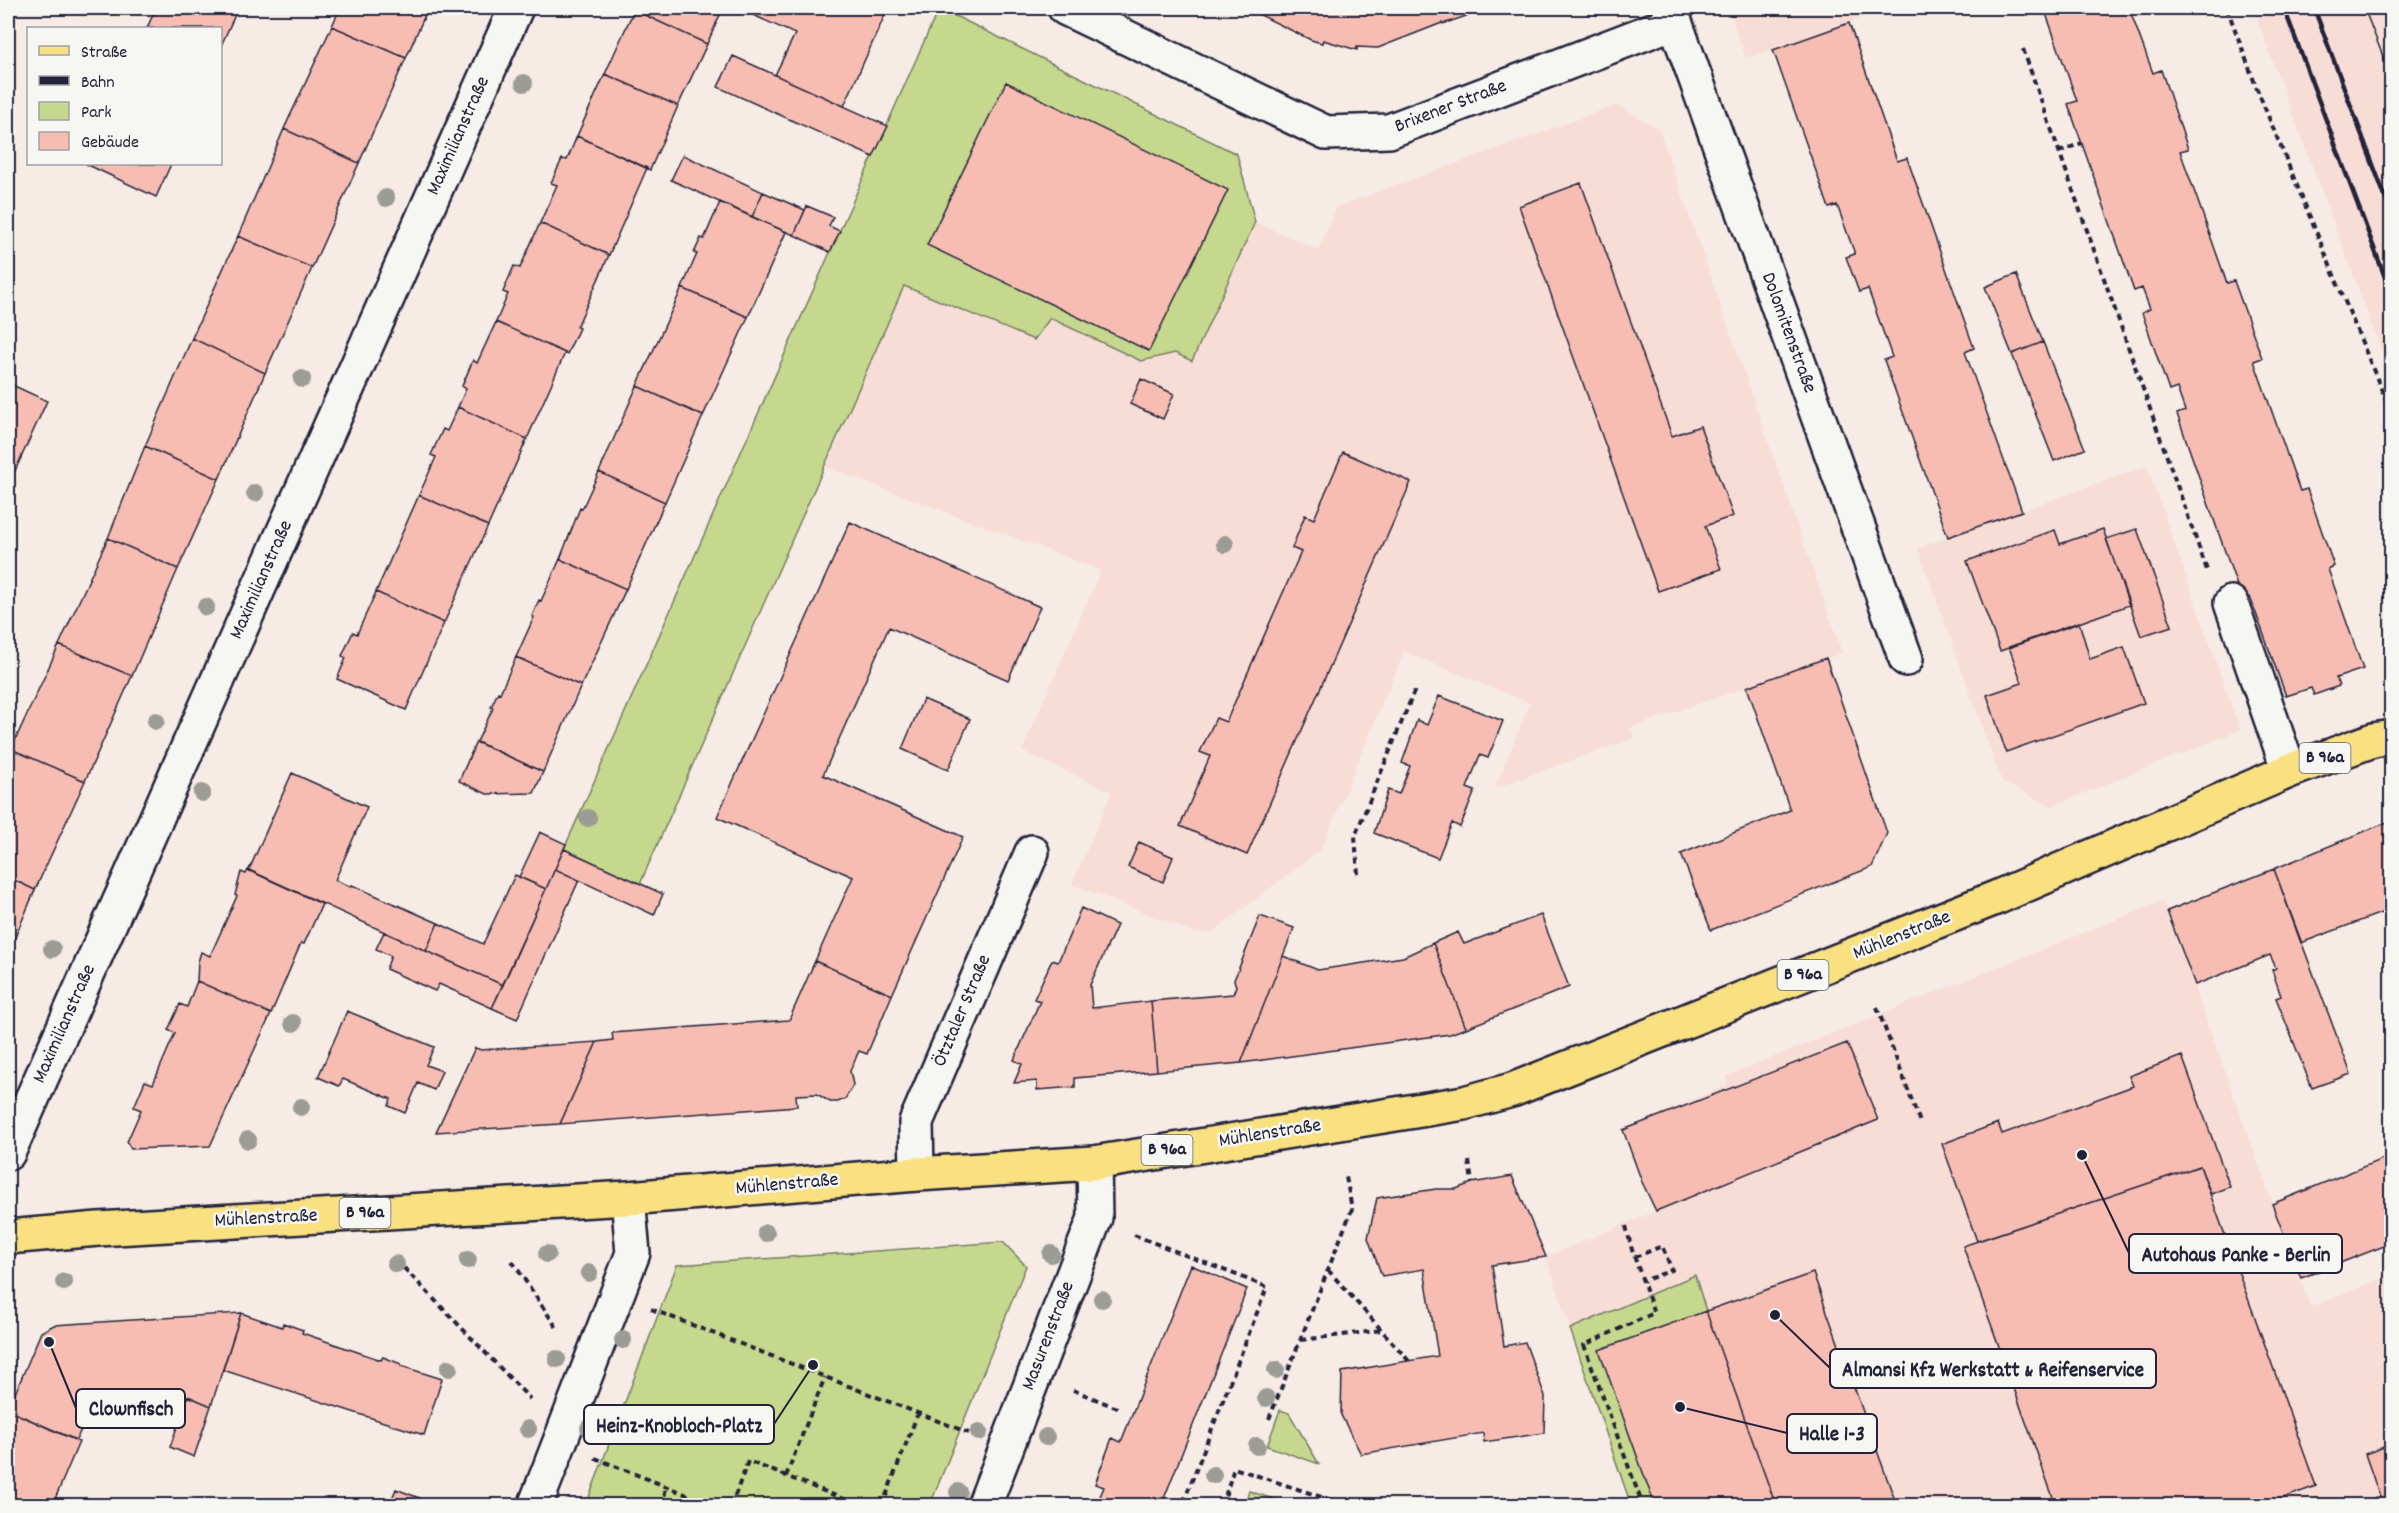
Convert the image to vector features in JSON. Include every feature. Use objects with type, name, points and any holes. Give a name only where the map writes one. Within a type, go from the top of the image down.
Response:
[{"type":"main road","name":"Mühlenstraße","points":[[8,1237],[98,1229],[628,1198],[917,1174],[1094,1163],[1464,1103],[1512,1090],[2008,893],[2289,771],[2373,741],[2391,737]]},
{"type":"street","name":"Maximilianstraße","points":[[8,1153],[516,8]]},
{"type":"street","name":"Brixener Straße","points":[[1065,8],[1326,133],[1389,131],[1672,15]]},
{"type":"street","name":"Dolomitenstraße","points":[[1672,15],[1906,658]]},
{"type":"street","points":[[2230,603],[2289,771]]},
{"type":"street","name":"Ötztaler Straße","points":[[917,1174],[916,1122],[1032,852]]},
{"type":"street","name":"Masurenstraße","points":[[984,1506],[1095,1218],[1094,1163]]},
{"type":"street","points":[[535,1506],[633,1253],[628,1198]]},
{"type":"path","points":[[8,19],[13,8]]},
{"type":"path","points":[[2227,8],[2257,88],[2391,415]]},
{"type":"path","points":[[2023,49],[2217,596],[2230,603]]},
{"type":"path","points":[[2059,152],[2082,143]]},
{"type":"path","points":[[1358,874],[1355,836],[1416,687]]},
{"type":"path","points":[[1877,1007],[1921,1125]]},
{"type":"path","points":[[1469,1161],[1472,1183]]},
{"type":"path","points":[[1269,1419],[1352,1209],[1346,1177]]},
{"type":"path","points":[[1626,1226],[1654,1313],[1584,1345],[1643,1506]]},
{"type":"path","points":[[1134,1235],[1267,1287],[1182,1506]]},
{"type":"path","points":[[1635,1257],[1662,1246],[1672,1270],[1643,1281]]},
{"type":"path","points":[[512,1261],[557,1328]]},
{"type":"path","points":[[404,1268],[530,1399]]},
{"type":"path","points":[[1328,1270],[1409,1361]]},
{"type":"path","points":[[647,1308],[969,1433]]},
{"type":"path","points":[[1300,1340],[1383,1330]]},
{"type":"path","points":[[786,1476],[825,1377]]},
{"type":"path","points":[[1073,1390],[1120,1409]]},
{"type":"path","points":[[882,1506],[918,1413]]},
{"type":"path","points":[[591,1457],[715,1506]]},
{"type":"path","points":[[731,1506],[748,1461],[859,1505]]},
{"type":"path","points":[[1222,1506],[1233,1468],[1349,1506]]},
{"type":"path","points":[[663,1506],[666,1486]]},
{"type":"shaded area","points":[[1728,8],[1892,8],[1746,58]]},
{"type":"shaded area","points":[[2253,8],[2391,8],[2391,376]]},
{"type":"shaded area","points":[[1617,105],[1659,129],[1842,653],[1630,728],[1634,738],[1495,788],[1530,703],[1404,652],[1321,849],[1213,932],[1196,933],[1072,884],[1112,792],[1022,751],[1101,570],[826,467],[904,285],[1034,340],[1049,318],[1141,361],[1175,353],[1192,361],[1255,222],[1318,250],[1337,207]]},
{"type":"shaded area","points":[[2147,466],[2240,730],[2052,806],[2002,782],[1918,548]]},
{"type":"shaded area","points":[[2163,901],[2310,1307],[2391,1275],[2391,1505],[1631,1505],[1546,1257],[1656,1211],[1623,1130],[1727,1085],[1727,1076]]},
{"type":"green space","points":[[939,8],[1237,154],[1255,222],[1192,361],[1175,353],[1141,361],[1050,318],[1034,340],[904,286],[640,884],[564,849]]},
{"type":"green space","points":[[1003,1242],[1026,1266],[930,1505],[586,1505],[677,1265]]},
{"type":"green space","points":[[1695,1275],[1776,1505],[1631,1505],[1570,1329]]},
{"type":"green space","points":[[1280,1410],[1289,1413],[1319,1464],[1267,1446]]},
{"type":"green space","points":[[1249,1491],[1292,1505],[1244,1505]]},
{"type":"building","points":[[156,8],[238,8],[222,44],[222,27],[147,27]]},
{"type":"building","points":[[340,8],[428,8],[406,58],[332,26]]},
{"type":"building","points":[[635,8],[723,8],[707,44],[634,10]]},
{"type":"building","points":[[738,8],[888,8],[844,106],[775,75],[795,34]]},
{"type":"building","points":[[1246,8],[1490,8],[1442,23],[1378,48],[1357,47],[1357,50],[1323,40],[1322,43],[1311,40]]},
{"type":"building","points":[[1490,8],[1509,8],[1493,13]]},
{"type":"building","points":[[2044,8],[2129,8],[2153,73],[2161,70],[2188,149],[2180,151],[2227,283],[2234,281],[2262,358],[2254,361],[2300,491],[2307,489],[2334,566],[2328,569],[2363,669],[2336,678],[2339,686],[2314,695],[2311,688],[2286,696],[2250,597],[2242,600],[2177,414],[2185,411],[2177,388],[2169,391],[2142,313],[2150,309],[2142,288],[2134,291],[2068,104],[2077,101]]},
{"type":"building","points":[[634,10],[707,44],[678,106],[605,74]]},
{"type":"building","points":[[1849,23],[1897,161],[1907,158],[1974,348],[1965,352],[2022,511],[1948,537],[1884,360],[1892,357],[1868,289],[1859,292],[1846,257],[1855,254],[1837,205],[1829,208],[1773,50]]},
{"type":"building","points":[[332,26],[406,58],[359,163],[284,129]]},
{"type":"building","points":[[733,56],[888,126],[873,157],[718,87]]},
{"type":"building","points":[[605,74],[678,106],[650,170],[577,136]]},
{"type":"building","points":[[1006,82],[1228,190],[1149,351],[927,245]]},
{"type":"building","points":[[284,129],[359,163],[312,268],[238,236]]},
{"type":"building","points":[[577,136],[647,168],[609,255],[540,223],[557,185],[551,183],[562,159],[567,160]]},
{"type":"building","points":[[683,155],[763,192],[752,217],[671,180]]},
{"type":"building","points":[[88,165],[171,165],[156,197]]},
{"type":"building","points":[[1581,183],[1672,436],[1700,426],[1733,516],[1705,526],[1721,569],[1658,591],[1519,206]]},
{"type":"building","points":[[763,192],[805,210],[794,235],[752,217]]},
{"type":"building","points":[[720,202],[786,232],[748,317],[682,288],[697,254],[694,253],[701,238],[704,239]]},
{"type":"building","points":[[807,206],[833,217],[829,226],[840,231],[830,252],[794,235]]},
{"type":"building","points":[[540,223],[609,255],[567,354],[496,322],[508,294],[503,292],[514,266],[520,268]]},
{"type":"building","points":[[238,236],[312,268],[265,373],[192,338]]},
{"type":"building","points":[[2016,274],[2043,342],[2012,354],[1985,287]]},
{"type":"building","points":[[682,288],[748,317],[703,416],[637,386]]},
{"type":"building","points":[[496,322],[565,353],[527,439],[458,407],[466,389],[462,386],[473,360],[477,363]]},
{"type":"building","points":[[192,338],[265,373],[219,479],[145,446]]},
{"type":"building","points":[[2043,342],[2085,449],[2054,461],[2012,354]]},
{"type":"building","points":[[1141,379],[1174,394],[1163,419],[1130,404]]},
{"type":"building","points":[[8,383],[47,401],[8,486]]},
{"type":"building","points":[[637,386],[703,416],[665,502],[599,472]]},
{"type":"building","points":[[458,407],[527,439],[488,526],[419,495],[436,457],[431,455],[443,429],[447,431]]},
{"type":"building","points":[[145,446],[219,479],[178,569],[108,538]]},
{"type":"building","points":[[1343,452],[1411,482],[1247,855],[1180,826],[1210,756],[1200,752],[1216,718],[1226,722],[1301,552],[1292,548],[1305,515],[1314,519]]},
{"type":"building","points":[[599,472],[665,502],[626,589],[560,559],[580,508],[582,509]]},
{"type":"building","points":[[419,495],[488,526],[444,623],[376,592]]},
{"type":"building","points":[[850,522],[1040,607],[1008,680],[889,627],[823,775],[963,837],[892,995],[815,961],[853,877],[717,817]]},
{"type":"building","points":[[2103,529],[2129,605],[2000,651],[1967,561],[2055,530],[2060,544]]},
{"type":"building","points":[[2137,529],[2172,626],[2141,636],[2106,539]]},
{"type":"building","points":[[108,538],[178,569],[132,676],[59,645]]},
{"type":"building","points":[[560,559],[626,589],[581,686],[516,657],[539,600],[541,601]]},
{"type":"building","points":[[376,592],[444,623],[406,710],[337,679],[346,658],[342,656],[353,632],[357,634]]},
{"type":"building","points":[[2079,622],[2090,659],[2124,647],[2144,703],[2006,752],[1987,695],[2022,683],[2009,647]]},
{"type":"building","points":[[59,645],[132,676],[85,781],[11,749]]},
{"type":"building","points":[[516,657],[581,686],[543,772],[477,742],[493,708],[491,707]]},
{"type":"building","points":[[1826,658],[1887,833],[1872,867],[1711,930],[1681,854],[1790,810],[1747,687]]},
{"type":"building","points":[[1439,696],[1503,721],[1488,758],[1480,755],[1467,788],[1475,791],[1460,827],[1452,823],[1438,858],[1374,833],[1388,790],[1399,794],[1410,766],[1402,763],[1417,720],[1427,725]]},
{"type":"building","points":[[923,699],[970,719],[948,770],[902,749]]},
{"type":"building","points":[[476,742],[543,772],[534,793],[487,794],[459,781]]},
{"type":"building","points":[[11,749],[85,781],[35,890],[8,877],[8,756]]},
{"type":"building","points":[[292,773],[367,807],[335,880],[351,887],[352,885],[438,923],[426,951],[249,870]]},
{"type":"building","points":[[2392,820],[2392,909],[2301,943],[2274,869]]},
{"type":"building","points":[[540,832],[566,844],[546,889],[519,877]]},
{"type":"building","points":[[1139,842],[1173,857],[1163,882],[1128,867]]},
{"type":"building","points":[[564,849],[663,894],[654,915],[555,869]]},
{"type":"building","points":[[555,869],[579,880],[517,1019],[492,1008]]},
{"type":"building","points":[[2274,869],[2351,1074],[2312,1088],[2276,998],[2281,996],[2272,970],[2276,968],[2270,955],[2195,985],[2167,911]]},
{"type":"building","points":[[248,870],[322,904],[304,944],[301,943],[271,1014],[197,981],[201,952],[210,956],[237,896],[235,895],[241,872],[246,874]]},
{"type":"building","points":[[515,875],[546,889],[503,985],[426,951],[438,923],[483,944]]},
{"type":"building","points":[[8,877],[35,890],[8,954]]},
{"type":"building","points":[[1081,908],[1117,925],[1090,985],[1092,1008],[1151,1001],[1157,1071],[1075,1078],[1075,1087],[1037,1090],[1037,1081],[1014,1083],[1022,1064],[1014,1060],[1040,1001],[1034,999],[1052,960],[1058,962]]},
{"type":"building","points":[[1541,915],[1569,987],[1466,1028],[1433,943],[1458,932],[1464,944]]},
{"type":"building","points":[[1260,916],[1294,928],[1241,1063],[1157,1071],[1151,1001],[1233,994],[1236,986],[1234,980]]},
{"type":"building","points":[[384,932],[503,985],[492,1008],[439,984],[435,991],[386,969],[391,956],[376,949]]},
{"type":"building","points":[[1433,943],[1466,1028],[1450,1034],[1241,1063],[1283,956],[1318,970],[1403,957]]},
{"type":"building","points":[[815,961],[892,995],[867,1054],[859,1051],[850,1071],[853,1085],[845,1099],[830,1102],[817,1094],[796,1095],[797,1106],[560,1124],[597,1042],[613,1040],[612,1033],[789,1020]]},
{"type":"building","points":[[197,981],[271,1014],[210,1146],[131,1149],[127,1142],[141,1110],[134,1107],[145,1081],[153,1084],[175,1033],[168,1030],[180,1004],[187,1007]]},
{"type":"building","points":[[347,1011],[434,1047],[426,1065],[442,1071],[434,1090],[418,1083],[405,1113],[389,1106],[391,1099],[343,1079],[339,1086],[318,1077]]},
{"type":"building","points":[[597,1042],[560,1124],[436,1132],[475,1048],[481,1050]]},
{"type":"building","points":[[1847,1043],[1878,1120],[1656,1211],[1642,1182],[1623,1130]]},
{"type":"building","points":[[2182,1056],[2230,1187],[2211,1194],[2200,1166],[1977,1241],[1942,1144],[1998,1123],[2002,1134],[2133,1086],[2129,1076]]},
{"type":"building","points":[[2392,1155],[2392,1243],[2301,1278],[2272,1204]]},
{"type":"building","points":[[2200,1166],[2316,1486],[2262,1506],[2056,1506],[1963,1246]]},
{"type":"building","points":[[1512,1176],[1546,1257],[1492,1265],[1504,1346],[1525,1342],[1545,1396],[1544,1433],[1484,1442],[1483,1433],[1361,1454],[1341,1415],[1342,1372],[1438,1356],[1424,1269],[1382,1276],[1368,1238],[1377,1198],[1436,1189],[1456,1189],[1472,1183]]},
{"type":"building","points":[[1191,1265],[1247,1289],[1161,1506],[1096,1506],[1104,1487],[1095,1484],[1112,1438],[1121,1442]]},
{"type":"building","points":[[1813,1273],[1897,1506],[1776,1506],[1706,1311]]},
{"type":"building","points":[[1706,1311],[1776,1506],[1655,1506],[1599,1350]]},
{"type":"building","points":[[241,1313],[282,1327],[283,1323],[303,1330],[302,1333],[381,1360],[383,1357],[401,1366],[442,1379],[424,1435],[223,1370]]},
{"type":"building","points":[[241,1313],[211,1406],[183,1394],[107,1399],[94,1403],[76,1440],[8,1410],[41,1332],[54,1325]]},
{"type":"building","points":[[188,1396],[211,1406],[194,1457],[170,1447]]},
{"type":"building","points":[[8,1410],[79,1442],[52,1506],[8,1506]]},
{"type":"building","points":[[2392,1444],[2392,1506],[2383,1506],[2365,1454]]},
{"type":"building","points":[[396,1489],[440,1506],[389,1506]]},
{"type":"tram line","points":[[2364,8],[2392,79]]},
{"type":"tram line","points":[[2389,8],[2392,14]]},
{"type":"railway","points":[[2284,8],[2392,296]]},
{"type":"railway","points":[[2314,8],[2392,215]]},
{"type":"place","name":"Autohaus Panke - Berlin","points":[[2082,1155]]},
{"type":"place","name":"Almansi Kfz Werkstatt & Reifenservice","points":[[1775,1315]]},
{"type":"place","name":"Clownfisch","points":[[49,1342]]},
{"type":"place","name":"Heinz-Knobloch-Platz","points":[[813,1365]]},
{"type":"place","name":"Halle 1-3","points":[[1680,1407]]}]
